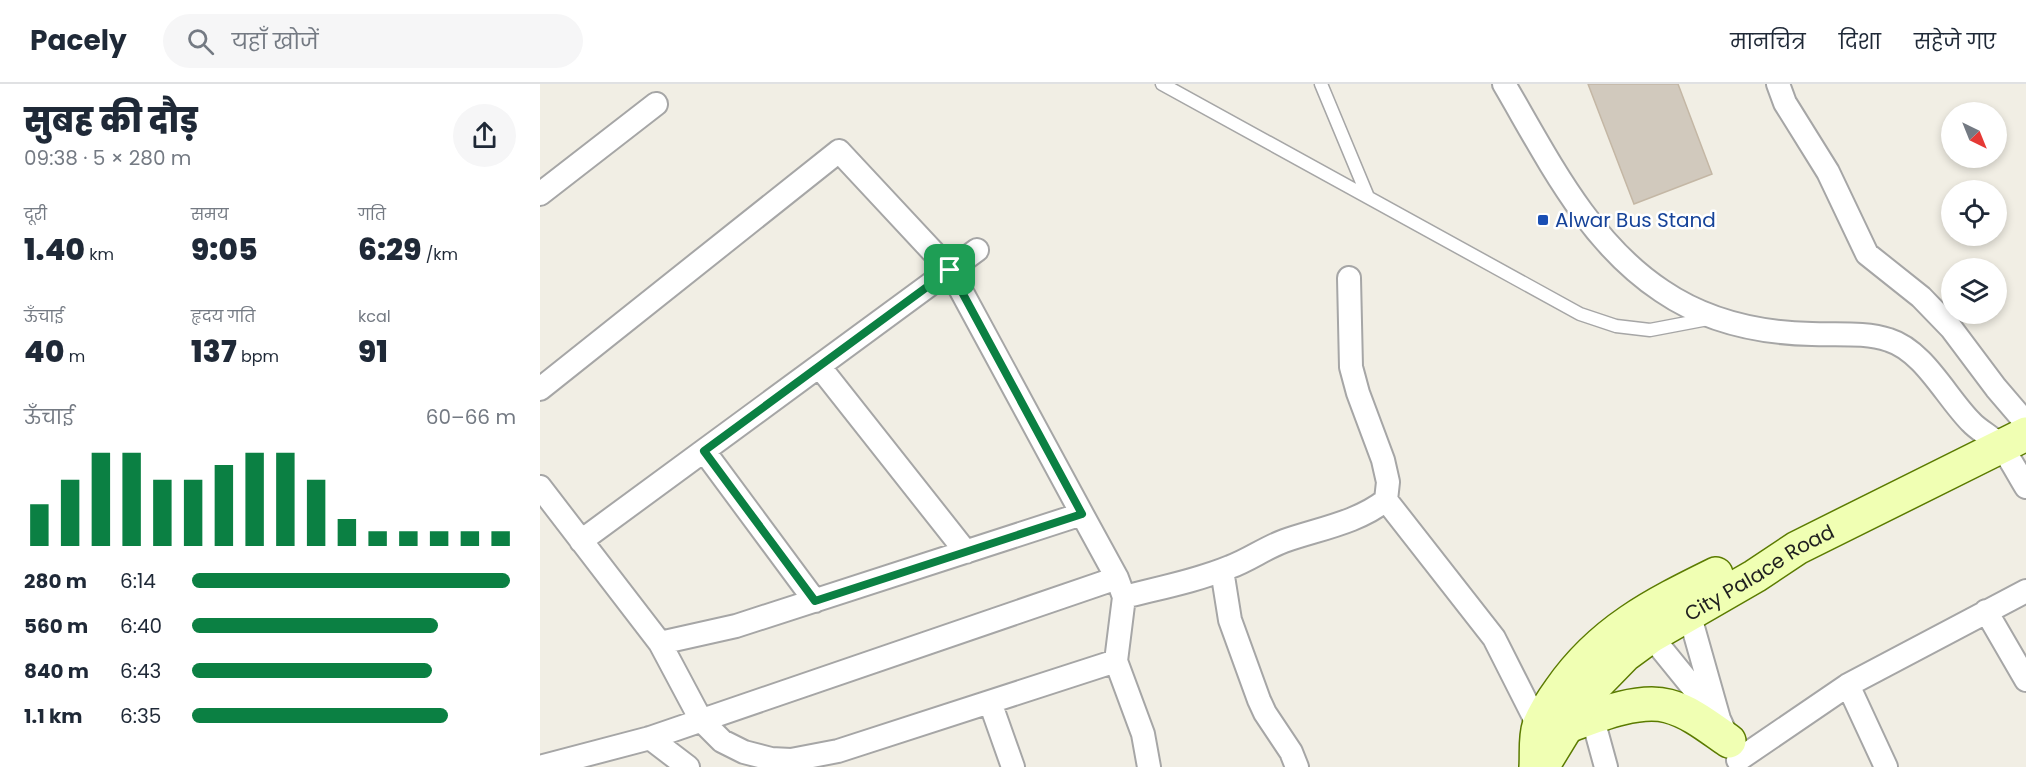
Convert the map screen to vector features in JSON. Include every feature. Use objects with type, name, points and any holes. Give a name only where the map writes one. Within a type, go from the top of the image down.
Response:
[{"type":"street","points":[[1504,84],[1555,171],[1593,228],[1641,276],[1662,292],[1715,317],[1780,333],[1869,336],[1889,340],[1903,346],[1939,382],[1970,421],[2013,440],[2026,487]]},
{"type":"street","points":[[1778,84],[1785,103],[1828,172],[1867,254],[1921,297],[1951,328],[1996,388],[2026,423]]},
{"type":"street","points":[[540,194],[656,104]]},
{"type":"street","points":[[540,389],[839,151],[950,270],[1120,587],[1116,661],[1143,734],[1149,767]]},
{"type":"street","points":[[581,541],[977,250]]},
{"type":"street","points":[[1349,278],[1351,367],[1383,460],[1388,482],[1386,500],[1433,563],[1494,638],[1560,735],[1606,767]]},
{"type":"street","points":[[819,366],[966,552]]},
{"type":"street","name":"City Palace Road","points":[[1560,735],[1625,655],[1644,627],[1683,603],[1755,576],[1797,548],[2013,440]]},
{"type":"street","points":[[704,451],[815,601]]},
{"type":"street","points":[[540,487],[660,643],[701,720],[722,741],[744,752],[771,759],[791,760],[838,751],[1116,661]]},
{"type":"street","points":[[540,767],[650,738],[908,651],[1120,587],[1207,576],[1282,542],[1365,513],[1386,500]]},
{"type":"street","points":[[660,643],[736,626],[1082,514]]},
{"type":"street","points":[[1222,570],[1230,620],[1259,699],[1265,713],[1292,752],[1297,767]]},
{"type":"street","points":[[1732,747],[2026,591]]},
{"type":"street","points":[[1683,603],[1732,747]]},
{"type":"street","points":[[1986,611],[2026,680]]},
{"type":"street","points":[[1560,735],[1552,702],[1570,675],[1593,650],[1623,625],[1644,627],[1732,747]]},
{"type":"street","points":[[1848,684],[1886,767]]},
{"type":"street","points":[[990,702],[1013,767]]},
{"type":"street","points":[[1560,735],[1639,705],[1666,705],[1691,715],[1732,747]]},
{"type":"street","points":[[650,738],[688,767]]},
{"type":"lane","points":[[1321,84],[1368,197]]},
{"type":"lane","points":[[1166,85],[1580,314],[1616,326],[1650,330],[1715,317]]},
{"type":"building","points":[[1588,84],[1678,84],[1712,174],[1634,204]]},
{"type":"place","name":"Alwar Bus Stand","points":[[1543,220]]},
{"type":"route","points":[[950,270],[1082,514],[815,601],[704,451],[950,270]]}]
